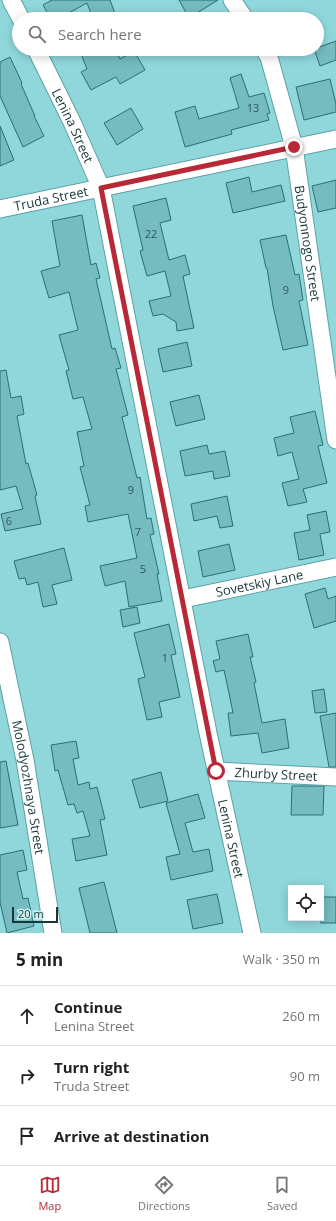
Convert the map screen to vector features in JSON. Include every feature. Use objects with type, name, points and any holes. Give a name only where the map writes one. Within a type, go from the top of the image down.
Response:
[{"type":"street","points":[[11,0],[17,12]]},
{"type":"street","points":[[232,0],[240,12]]},
{"type":"street","name":"Lenina Street","points":[[39,56],[72,122],[101,188],[216,771],[252,933]]},
{"type":"street","name":"Budyonnogo Street","points":[[268,56],[294,147],[336,440]]},
{"type":"street","name":"Truda Street","points":[[0,209],[336,139]]},
{"type":"street","name":"Sovetskiy Lane","points":[[183,599],[336,568]]},
{"type":"street","name":"Molodyozhnaya Street","points":[[0,642],[25,760],[53,933]]},
{"type":"street","name":"Zhurby Street","points":[[216,771],[336,777]]},
{"type":"building","points":[[52,0],[110,0],[114,12],[90,12],[87,3],[71,12],[47,12],[43,5]]},
{"type":"building","points":[[179,0],[218,0],[199,12],[186,12]]},
{"type":"building","points":[[336,41],[336,60],[320,66],[316,56],[324,56],[324,45]]},
{"type":"building","points":[[82,56],[118,56],[120,59],[125,56],[137,56],[145,70],[120,84],[116,77],[91,90],[81,72],[87,69]]},
{"type":"building","points":[[10,57],[22,83],[21,84],[34,116],[44,136],[23,147],[0,96],[0,62]]},
{"type":"building","points":[[241,74],[249,97],[264,93],[270,113],[267,114],[269,120],[231,130],[232,134],[185,147],[175,112],[195,106],[199,119],[239,108],[230,78]]},
{"type":"building","points":[[330,79],[336,104],[336,112],[304,120],[296,87]]},
{"type":"building","points":[[131,108],[143,129],[117,145],[104,123]]},
{"type":"building","points":[[0,126],[14,160],[0,166]]},
{"type":"building","points":[[249,177],[252,192],[281,185],[285,201],[233,213],[226,183]]},
{"type":"building","points":[[336,180],[336,208],[318,212],[312,186]]},
{"type":"building","points":[[166,198],[171,220],[160,223],[169,260],[185,255],[190,274],[183,276],[194,328],[177,331],[176,322],[163,314],[153,316],[149,301],[171,296],[165,271],[147,276],[140,251],[143,250],[133,206]]},
{"type":"building","points":[[82,215],[91,265],[96,263],[100,278],[96,279],[112,349],[115,348],[121,368],[116,369],[128,415],[122,417],[137,478],[140,477],[147,519],[151,518],[154,534],[150,535],[159,574],[157,574],[162,601],[129,607],[125,581],[105,586],[100,566],[137,558],[128,514],[88,522],[85,506],[90,505],[80,467],[84,466],[77,432],[92,429],[83,397],[73,399],[66,371],[69,370],[59,335],[78,330],[69,292],[49,298],[41,271],[60,266],[52,221]]},
{"type":"building","points":[[286,235],[295,275],[299,274],[303,300],[299,301],[308,345],[283,350],[260,240]]},
{"type":"building","points":[[187,342],[192,366],[163,372],[158,349]]},
{"type":"building","points":[[6,370],[11,398],[21,396],[24,414],[17,416],[26,464],[28,463],[37,495],[35,496],[41,524],[5,531],[1,514],[23,509],[16,486],[0,490],[0,371]]},
{"type":"building","points":[[199,395],[205,419],[176,426],[170,402]]},
{"type":"building","points":[[315,411],[323,445],[318,446],[327,483],[303,489],[307,502],[288,506],[282,483],[299,479],[292,452],[278,456],[274,438],[294,433],[290,417]]},
{"type":"building","points":[[207,445],[209,454],[225,451],[230,476],[214,479],[213,471],[185,476],[180,451]]},
{"type":"building","points":[[227,496],[233,526],[220,528],[217,516],[194,521],[191,504]]},
{"type":"building","points":[[326,511],[330,532],[320,534],[324,555],[299,560],[294,533],[310,530],[307,515]]},
{"type":"building","points":[[229,544],[235,570],[203,577],[198,551]]},
{"type":"building","points":[[64,548],[72,580],[52,585],[57,604],[43,607],[38,582],[27,585],[25,578],[19,579],[14,561]]},
{"type":"building","points":[[325,588],[328,599],[336,596],[336,621],[314,628],[305,594]]},
{"type":"building","points":[[137,607],[140,623],[123,627],[120,610]]},
{"type":"building","points":[[169,624],[176,654],[171,655],[180,697],[159,702],[162,717],[147,720],[138,679],[145,677],[134,633]]},
{"type":"building","points":[[248,634],[253,657],[250,657],[256,682],[254,683],[262,723],[285,719],[289,748],[262,753],[258,733],[231,736],[228,713],[233,713],[224,670],[216,672],[213,661],[220,659],[216,641]]},
{"type":"building","points":[[324,689],[327,712],[315,713],[312,691]]},
{"type":"building","points":[[336,713],[336,767],[329,767],[320,716]]},
{"type":"building","points":[[76,741],[79,758],[73,759],[78,785],[89,782],[90,789],[97,787],[105,819],[100,820],[107,855],[76,861],[72,839],[90,836],[83,811],[77,813],[74,804],[68,805],[58,770],[55,771],[51,745]]},
{"type":"building","points":[[6,761],[18,825],[0,828],[0,762]]},
{"type":"building","points":[[161,772],[168,801],[140,808],[132,780]]},
{"type":"building","points":[[292,786],[324,786],[323,815],[291,815]]},
{"type":"building","points":[[198,794],[205,818],[185,823],[193,852],[209,849],[213,871],[171,880],[166,857],[180,854],[166,803]]},
{"type":"building","points":[[23,850],[27,870],[17,872],[23,899],[28,898],[34,926],[7,933],[0,902],[0,855]]},
{"type":"building","points":[[104,882],[117,933],[90,933],[79,888]]},
{"type":"building","points":[[217,894],[223,923],[193,929],[187,900]]},
{"type":"building","points":[[324,897],[336,897],[336,923],[321,923],[321,921],[324,921]]},
{"type":"route","points":[[216,771],[101,188],[294,147]]}]
